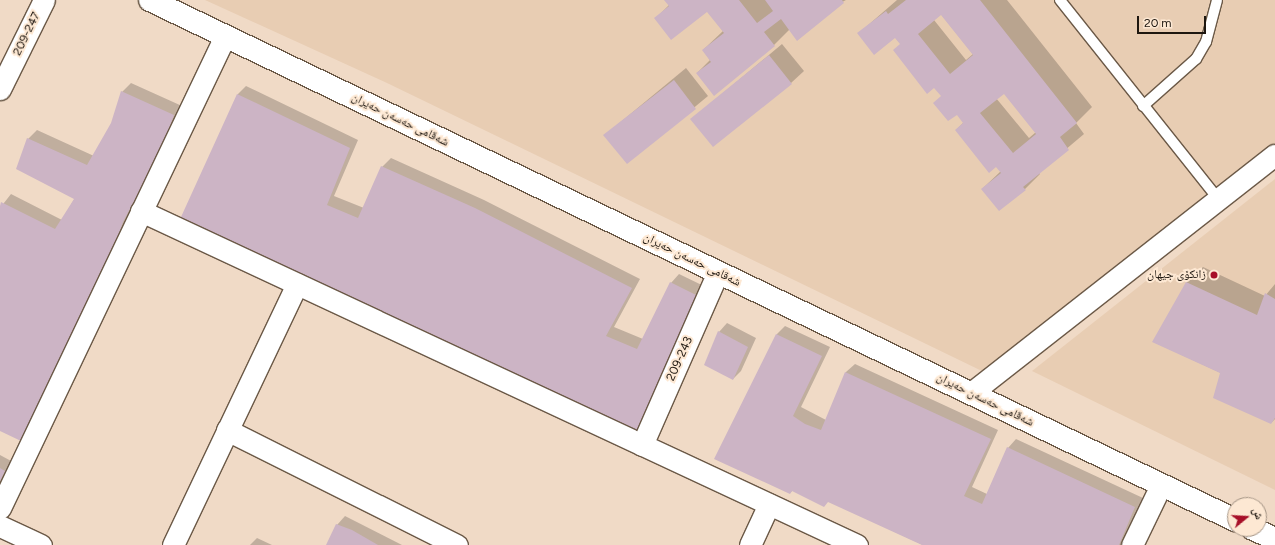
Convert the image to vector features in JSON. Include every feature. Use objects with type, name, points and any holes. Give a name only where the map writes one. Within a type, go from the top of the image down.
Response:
[{"type":"street","name":"209-247","points":[[0,89],[44,0]]},
{"type":"street","name":"شەقامی حەسەن حەیران","points":[[150,0],[1227,516]]},
{"type":"street","points":[[0,508],[225,36]]},
{"type":"street","points":[[970,393],[1275,155]]},
{"type":"street","points":[[141,212],[856,545]]},
{"type":"street","name":"209-243","points":[[642,445],[718,272]]},
{"type":"street","points":[[173,545],[297,284]]},
{"type":"street","points":[[227,430],[457,545]]},
{"type":"street","points":[[1132,545],[1161,485]]},
{"type":"street","points":[[750,545],[770,504]]},
{"type":"street","points":[[0,526],[41,545]]},
{"type":"lane","points":[[1060,0],[1219,200]]},
{"type":"lane","points":[[1143,106],[1196,59],[1206,42],[1217,0]]},
{"type":"shaded area","points":[[205,0],[1275,0],[1275,143],[1114,275],[984,372],[387,83]]},
{"type":"shaded area","name":"زانکۆی جیھان","points":[[1275,179],[1275,490],[1032,371]]},
{"type":"building","points":[[664,0],[739,0],[757,23],[773,11],[765,0],[842,0],[844,3],[797,41],[781,19],[764,32],[775,46],[714,96],[696,73],[711,62],[702,50],[724,33],[707,12],[671,40],[654,18],[669,6]]},
{"type":"building","points":[[906,0],[980,0],[1077,123],[1060,137],[1069,150],[1023,187],[1026,190],[999,211],[981,189],[1001,173],[996,167],[989,173],[955,130],[963,123],[957,115],[948,121],[933,103],[941,96],[934,88],[927,94],[893,50],[900,44],[895,38],[874,55],[857,33],[886,11],[888,14]],"holes":[[[941,15],[973,55],[950,74],[918,34]],[[1004,94],[1036,134],[1013,153],[980,113]]]},
{"type":"building","points":[[769,55],[792,84],[713,147],[690,119]]},
{"type":"building","points":[[674,80],[696,109],[627,164],[603,135]]},
{"type":"building","points":[[121,91],[174,115],[162,148],[123,222],[111,257],[21,441],[0,431],[1,202],[55,229],[74,199],[16,169],[27,138],[87,165],[111,123]]},
{"type":"building","points":[[237,94],[350,148],[327,205],[358,218],[381,166],[475,208],[632,288],[606,336],[637,349],[670,282],[702,298],[636,435],[181,217]]},
{"type":"building","points":[[1186,282],[1257,315],[1265,293],[1275,299],[1275,418],[1271,424],[1213,398],[1220,373],[1152,342]]},
{"type":"building","points":[[718,331],[748,347],[733,380],[704,365]]},
{"type":"building","points":[[776,334],[822,356],[793,416],[805,424],[821,430],[845,372],[991,439],[964,496],[982,504],[1007,447],[1135,507],[1119,545],[922,545],[828,502],[824,507],[792,491],[790,494],[714,459]]},
{"type":"building","points":[[0,468],[5,471],[0,481]]},
{"type":"building","points":[[336,524],[352,530],[378,545],[326,545]]},
{"type":"place","name":"زانکۆی جیھان","points":[[1214,275]]}]
